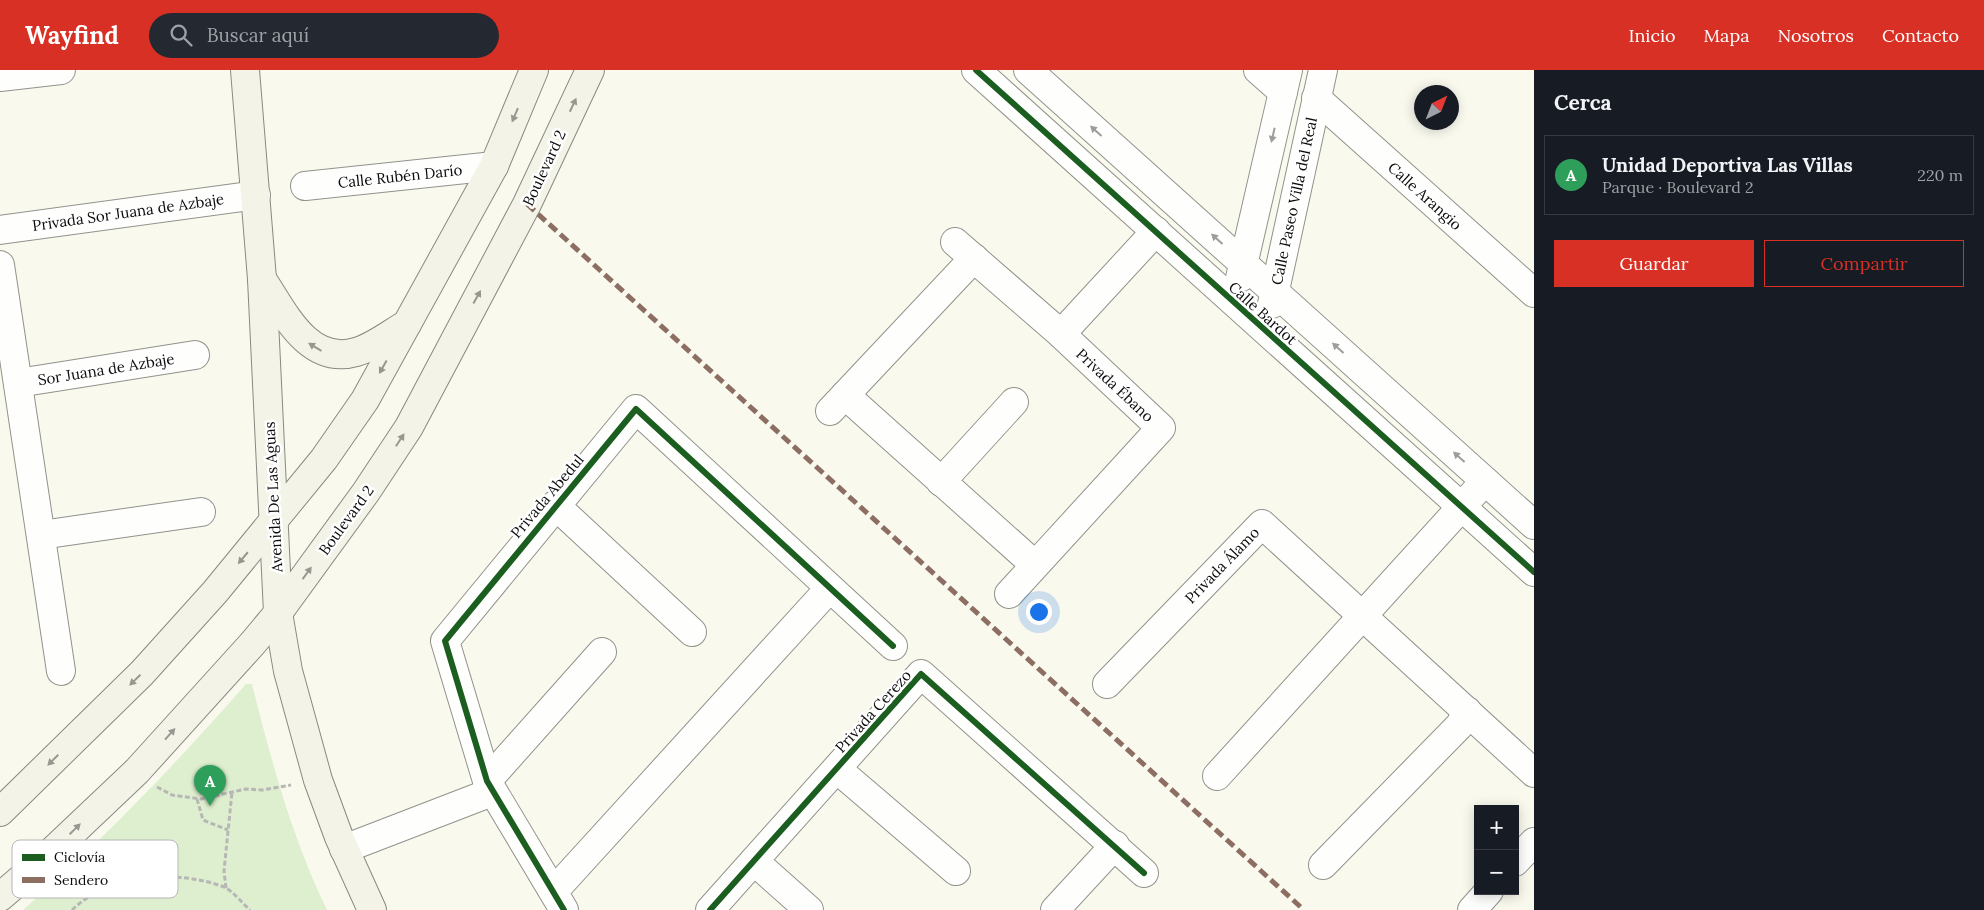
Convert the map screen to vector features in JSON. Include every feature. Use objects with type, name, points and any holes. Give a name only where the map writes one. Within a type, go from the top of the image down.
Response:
[{"type":"main road","name":"Avenida De Las Aguas","points":[[245,70],[262,279],[278,613],[288,671],[318,780],[344,849],[372,910]]},
{"type":"main road","points":[[0,812],[142,673],[215,592],[324,459],[365,400],[494,166],[534,70]]},
{"type":"main road","name":"Boulevard 2","points":[[64,840],[137,771],[278,613],[366,492],[409,427],[527,204],[590,70]]},
{"type":"main road","points":[[262,279],[294,328],[308,344],[322,352],[341,356],[358,352],[407,324]]},
{"type":"main road","name":"Boulevard 2","points":[[0,897],[12,887]]},
{"type":"street","points":[[0,77],[61,70]]},
{"type":"street","name":"Calle Bardot","points":[[976,70],[1534,572]]},
{"type":"street","name":"Calle Bardot","points":[[1028,70],[1275,290],[1534,525]]},
{"type":"street","points":[[1234,304],[1286,81],[1258,70]]},
{"type":"street","name":"Calle Paseo Villa del Real","points":[[1265,332],[1323,70]]},
{"type":"street","name":"Calle Arangio","points":[[1316,98],[1534,293]]},
{"type":"street","name":"Calle Rubén Darío","points":[[306,186],[494,166]]},
{"type":"street","name":"Privada Sor Juana de Azbaje","points":[[0,230],[256,194]]},
{"type":"street","points":[[1061,334],[1156,231]]},
{"type":"street","name":"Privada Ébano","points":[[1009,594],[1161,428],[1061,334],[965,250],[838,403],[941,482],[1035,565]]},
{"type":"street","name":"Sor Juana de Azbaje","points":[[0,265],[61,671]]},
{"type":"street","name":"Sor Juana de Azbaje","points":[[18,383],[195,355]]},
{"type":"street","points":[[941,482],[1014,402]]},
{"type":"street","name":"Privada Abedul","points":[[829,589],[559,901],[490,787],[444,641],[636,409],[893,646]]},
{"type":"street","points":[[1217,776],[1485,481]]},
{"type":"street","name":"Privada Abedul","points":[[555,505],[692,632]]},
{"type":"street","points":[[42,535],[201,512]]},
{"type":"street","name":"Privada Álamo","points":[[1107,684],[1262,524],[1534,773]]},
{"type":"street","points":[[344,849],[490,787],[602,652]]},
{"type":"street","name":"Privada Cerezo","points":[[710,910],[921,674],[1114,845]]},
{"type":"street","points":[[1323,865],[1460,725],[1467,711]]},
{"type":"street","name":"Privada Cerezo","points":[[837,769],[956,871]]},
{"type":"street","points":[[1519,858],[1534,842]]},
{"type":"street","points":[[1055,910],[1114,845],[1144,873]]},
{"type":"street","points":[[754,861],[809,910]]},
{"type":"street","points":[[1472,910],[1485,895]]},
{"type":"path","points":[[137,771],[162,792],[196,799],[246,789],[262,790],[318,780]]},
{"type":"path","points":[[226,888],[224,871],[232,792]]},
{"type":"path","points":[[196,799],[203,820],[228,830]]},
{"type":"path","points":[[178,876],[226,888],[250,910]]},
{"type":"path","points":[[72,910],[80,902],[89,898]]},
{"type":"green space","points":[[246,684],[252,684],[275,770],[293,826],[314,882],[327,910],[23,910],[36,898],[178,898],[178,840],[98,840],[193,743]]},
{"type":"marked path","points":[[527,204],[1304,910]]},
{"type":"cycle path","points":[[976,70],[1534,572]]},
{"type":"cycle path","points":[[564,910],[487,781],[445,641],[636,409],[893,646]]},
{"type":"cycle path","points":[[710,910],[921,674],[1144,873]]},
{"type":"place","name":"Unidad Deportiva Las Villas","points":[[210,806]]}]
